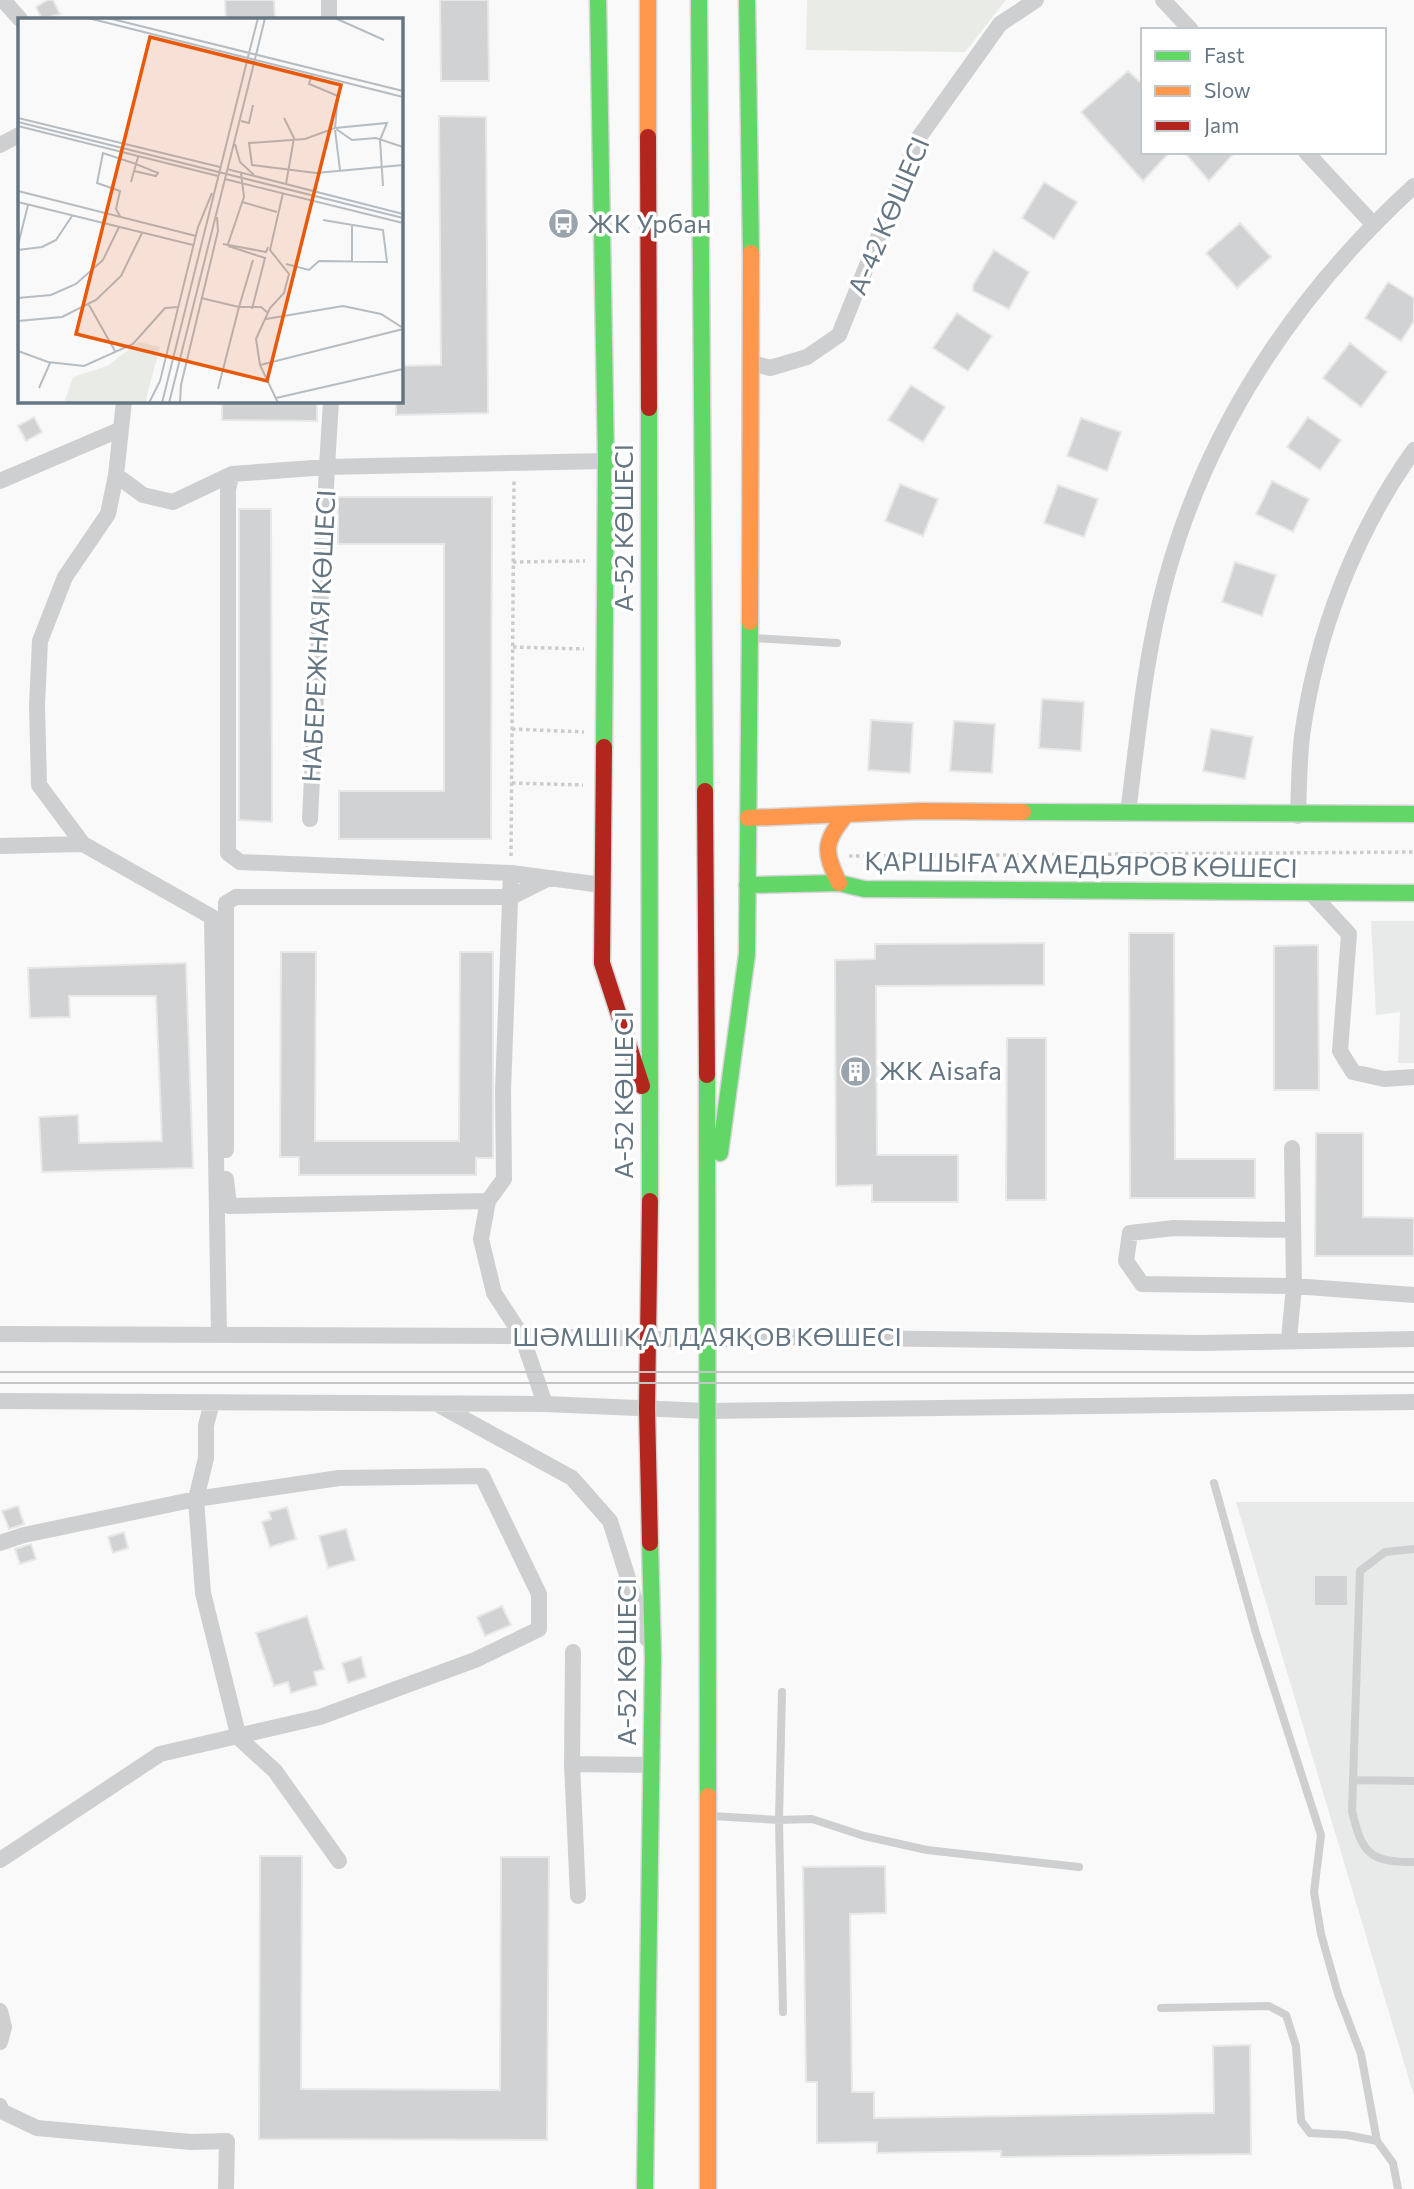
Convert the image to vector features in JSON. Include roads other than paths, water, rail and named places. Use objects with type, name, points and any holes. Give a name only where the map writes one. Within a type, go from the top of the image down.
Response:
[{"type":"main road","points":[[598,0],[606,461],[603,963],[648,1106]]},
{"type":"main road","points":[[628,0],[648,29]]},
{"type":"main road","name":"А-52 КӨШЕСІ","points":[[645,2189],[653,1658],[647,1408],[650,1338],[648,0]]},
{"type":"main road","points":[[699,0],[708,1257],[708,2189]]},
{"type":"main road","points":[[699,23],[718,0]]},
{"type":"main road","points":[[708,1257],[728,1080],[747,954],[753,363],[747,0]]},
{"type":"main road","name":"ҚАРШЫҒА АХМЕДЬЯРОВ КӨШЕСІ","points":[[748,818],[921,811],[1298,816],[1414,814]]},
{"type":"main road","points":[[839,883],[826,856],[827,838],[845,816]]},
{"type":"main road","name":"ҚАРШЫҒА АХМЕДЬЯРОВ КӨШЕСІ","points":[[747,885],[839,883],[864,889],[1414,893]]},
{"type":"street","points":[[3,0],[19,18]]},
{"type":"street","points":[[329,0],[329,18]]},
{"type":"street","name":"А-42 КӨШЕСІ","points":[[753,363],[769,368],[807,357],[839,335],[917,140],[1000,24],[1036,0]]},
{"type":"street","points":[[1163,0],[1189,28]]},
{"type":"street","points":[[0,145],[18,136]]},
{"type":"street","points":[[1308,154],[1373,224]]},
{"type":"street","points":[[1128,813],[1146,670],[1166,579],[1198,481],[1263,359],[1332,268],[1373,224],[1414,186]]},
{"type":"street","points":[[124,402],[119,430],[117,475],[108,514],[65,577],[40,641],[37,705],[39,785],[83,844],[212,917],[219,1335]]},
{"type":"street","points":[[331,402],[327,467],[606,461]]},
{"type":"street","points":[[0,481],[119,430]]},
{"type":"street","points":[[1298,816],[1302,735],[1325,633],[1351,560],[1391,482],[1414,450]]},
{"type":"street","name":"НАБЕРЕЖНАЯ КӨШЕСІ","points":[[117,475],[143,495],[173,502],[232,474],[327,467],[310,819]]},
{"type":"street","points":[[232,474],[228,489],[228,853],[240,862],[511,873],[602,885]]},
{"type":"street","points":[[0,846],[83,844]]},
{"type":"street","points":[[511,873],[503,1091],[504,1179],[488,1201],[481,1239],[494,1293],[522,1336],[545,1404]]},
{"type":"street","points":[[488,1201],[229,1206],[226,1196],[226,903],[236,897],[511,897],[549,878]]},
{"type":"street","points":[[1311,893],[1349,934],[1340,1051],[1353,1072],[1384,1079],[1414,1077]]},
{"type":"street","points":[[1289,1339],[1294,1286],[1292,1147]]},
{"type":"street","points":[[1293,1230],[1174,1228],[1130,1233],[1126,1261],[1142,1284],[1294,1286],[1414,1295]]},
{"type":"street","name":"ШӘМШІ ҚАЛДАЯҚОВ КӨШЕСІ","points":[[0,1334],[522,1336],[707,1340],[786,1337],[1200,1343],[1289,1339],[1414,1339]]},
{"type":"street","points":[[0,1401],[545,1404],[707,1410],[1414,1402]]},
{"type":"street","points":[[212,1403],[206,1425],[206,1458],[196,1499],[203,1593],[239,1738],[275,1771],[339,1861]]},
{"type":"street","points":[[436,1403],[572,1478],[610,1521],[653,1658]]},
{"type":"street","points":[[0,1543],[24,1535],[196,1499],[339,1478],[482,1476],[539,1594],[539,1629],[497,1650],[320,1717],[239,1738],[160,1754],[0,1860]]},
{"type":"street","points":[[573,1652],[572,1764],[578,1896]]},
{"type":"street","points":[[572,1764],[652,1765]]},
{"type":"street","points":[[0,2011],[4,2027],[0,2042]]},
{"type":"street","points":[[0,2106],[1,2111],[37,2128],[191,2142],[227,2141],[226,2189]]},
{"type":"lane","points":[[750,638],[837,643]]},
{"type":"lane","points":[[1214,1483],[1256,1633],[1321,1835],[1314,1892],[1321,1934],[1338,1994],[1361,2054],[1377,2141],[1393,2163],[1398,2189]]},
{"type":"lane","points":[[1414,1549],[1385,1552],[1360,1571],[1352,1811],[1359,1842],[1383,1862],[1414,1862]]},
{"type":"lane","points":[[782,1692],[779,1820],[783,2012]]},
{"type":"lane","points":[[1353,1780],[1414,1782]]},
{"type":"lane","points":[[708,1816],[811,1819],[864,1836],[927,1850],[1079,1867]]},
{"type":"lane","points":[[1161,2008],[1269,2006],[1286,2015],[1296,2046],[1301,2121],[1310,2133],[1347,2135],[1377,2141]]},
{"type":"tram line","points":[[0,1372],[1414,1372]]},
{"type":"tram line","points":[[0,1383],[1414,1383]]},
{"type":"place","name":"ЖК Урбан","points":[[564,224]]},
{"type":"place","name":"ЖК Aisafa","points":[[856,1071]]}]
